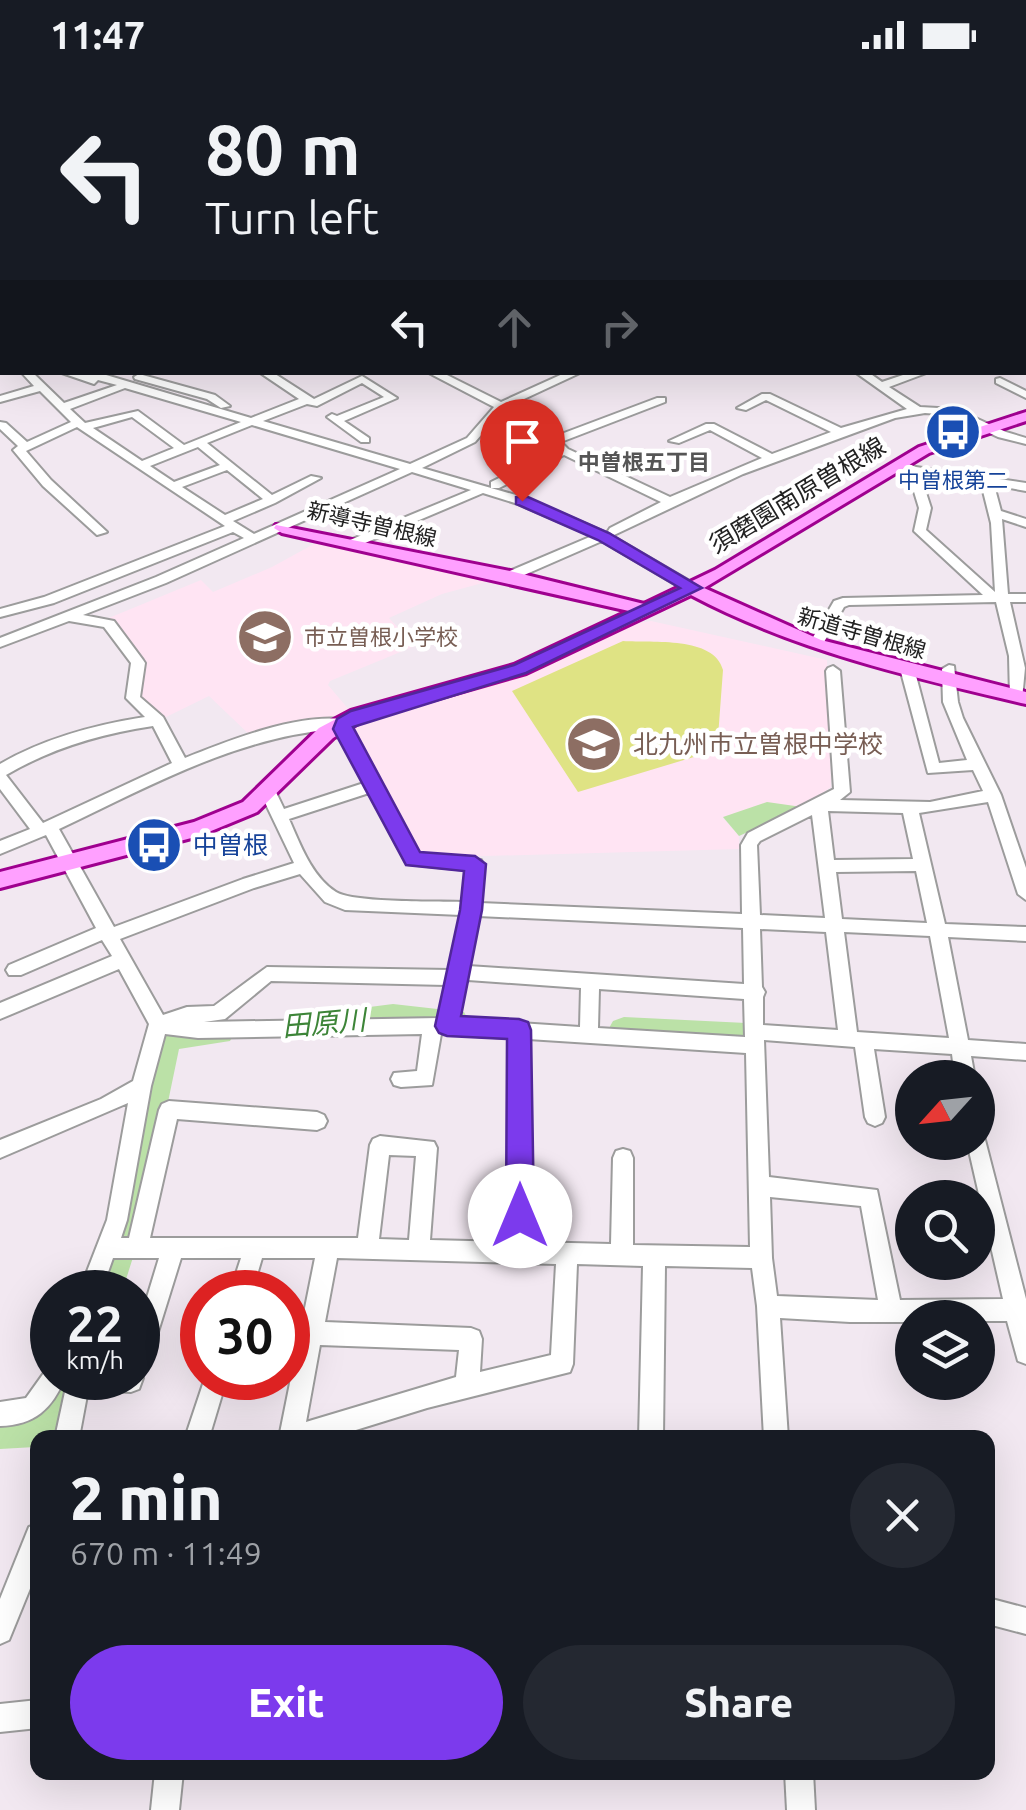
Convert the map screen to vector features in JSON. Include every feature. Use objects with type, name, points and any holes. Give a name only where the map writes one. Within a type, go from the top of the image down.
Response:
[{"type":"main road","name":"須磨園南原曽根線","points":[[0,880],[199,828],[250,807],[326,733],[358,715],[520,669],[698,586],[908,467],[924,450],[1026,416]]},
{"type":"main road","name":"新導寺曽根線","points":[[282,528],[510,576]]},
{"type":"main road","points":[[510,576],[648,610]]},
{"type":"main road","name":"新道寺曽根線","points":[[698,586],[819,640],[1022,693]]},
{"type":"main road","name":"新道寺曽根線","points":[[698,586],[756,623],[799,640],[908,672],[948,675]]},
{"type":"street","points":[[29,375],[80,425],[254,539]]},
{"type":"street","points":[[74,375],[210,410]]},
{"type":"street","points":[[93,375],[246,422],[489,487],[609,534],[698,586]]},
{"type":"street","points":[[116,375],[415,466]]},
{"type":"street","points":[[134,375],[211,397],[224,406]]},
{"type":"street","points":[[269,375],[364,440]]},
{"type":"street","points":[[438,375],[537,424],[564,451],[668,501]]},
{"type":"street","points":[[537,375],[552,385]]},
{"type":"street","points":[[0,643],[162,580],[472,440],[500,406],[570,375]]},
{"type":"street","points":[[866,375],[918,411]]},
{"type":"street","points":[[884,385],[915,375]]},
{"type":"street","points":[[139,466],[246,422],[310,402],[367,376],[392,398],[336,420]]},
{"type":"street","points":[[1000,381],[1026,395]]},
{"type":"street","points":[[1,398],[40,388]]},
{"type":"street","points":[[61,408],[120,388]]},
{"type":"street","points":[[742,408],[766,396],[840,432]]},
{"type":"street","points":[[553,441],[661,400]]},
{"type":"street","points":[[510,576],[609,534],[668,501],[771,458],[840,432],[918,411],[952,412],[1004,438],[1026,441]]},
{"type":"street","points":[[101,532],[47,483],[19,450],[80,425],[134,413],[181,448]]},
{"type":"street","points":[[2,424],[25,447]]},
{"type":"street","points":[[675,440],[710,426],[771,458]]},
{"type":"street","points":[[199,442],[272,500]]},
{"type":"street","points":[[354,544],[564,451]]},
{"type":"street","points":[[172,487],[229,465]]},
{"type":"street","points":[[908,467],[1026,487]]},
{"type":"street","points":[[908,467],[925,508],[920,531],[998,598]]},
{"type":"street","points":[[0,613],[49,600],[229,524],[315,478]]},
{"type":"street","points":[[986,480],[998,514],[998,598],[1021,658],[1022,693]]},
{"type":"street","points":[[998,514],[1026,523]]},
{"type":"street","points":[[819,640],[838,604],[848,601],[1026,598]]},
{"type":"street","points":[[65,616],[108,624],[138,663],[133,698],[158,720],[182,766]]},
{"type":"street","points":[[776,1430],[761,1258],[749,845],[754,838],[842,792],[833,671]]},
{"type":"street","points":[[908,672],[933,769],[977,764]]},
{"type":"street","points":[[948,675],[962,733],[993,795],[1026,894]]},
{"type":"street","points":[[99,1270],[117,1220],[141,1086],[158,1024],[70,860],[0,775],[37,748],[105,728],[158,720]]},
{"type":"street","points":[[0,848],[182,766],[259,739],[316,724],[344,723],[342,729],[413,860],[475,864],[459,975],[425,1079],[401,1079]]},
{"type":"street","points":[[281,816],[376,786]]},
{"type":"street","points":[[268,792],[303,866],[334,900],[471,910],[754,918],[1026,934]]},
{"type":"street","points":[[819,805],[930,808],[993,795]]},
{"type":"street","points":[[819,805],[834,923],[875,1117]]},
{"type":"street","points":[[910,808],[938,930],[961,1060]]},
{"type":"street","points":[[827,866],[924,865]]},
{"type":"street","points":[[15,970],[303,866]]},
{"type":"street","points":[[0,1011],[121,960]]},
{"type":"street","points":[[158,1024],[187,1016],[218,1014],[266,974],[580,978],[590,982],[756,992]]},
{"type":"street","points":[[589,1034],[590,982]]},
{"type":"street","points":[[158,1024],[198,1030],[440,1026],[856,1040],[1026,1052]]},
{"type":"street","points":[[519,1030],[520,1253]]},
{"type":"street","points":[[0,1149],[108,1105],[141,1086]]},
{"type":"street","points":[[137,1112],[169,1110],[317,1121]]},
{"type":"street","points":[[137,1248],[169,1110]]},
{"type":"street","points":[[368,1250],[380,1145],[427,1148],[419,1251]]},
{"type":"street","points":[[622,1254],[623,1158]]},
{"type":"street","points":[[981,1160],[991,1212],[1022,1311],[1026,1353]]},
{"type":"street","points":[[759,1186],[870,1197],[891,1311]]},
{"type":"street","points":[[108,1248],[328,1248],[761,1258]]},
{"type":"street","points":[[160,1290],[173,1248]]},
{"type":"street","points":[[248,1270],[254,1248]]},
{"type":"street","points":[[293,1430],[328,1248]]},
{"type":"street","points":[[315,1430],[467,1384],[562,1364],[567,1254]]},
{"type":"street","points":[[651,1430],[654,1254]]},
{"type":"street","points":[[768,1306],[1022,1311]]},
{"type":"street","points":[[311,1333],[471,1339],[467,1384]]},
{"type":"street","points":[[0,1414],[25,1414],[43,1400]]},
{"type":"street","points":[[69,1430],[76,1400]]},
{"type":"street","points":[[200,1430],[209,1400]]},
{"type":"street","points":[[0,1631],[7,1595],[30,1551]]},
{"type":"street","points":[[995,1613],[1026,1621]]},
{"type":"street","points":[[0,1718],[30,1715]]},
{"type":"street","points":[[165,1810],[168,1780]]},
{"type":"street","points":[[799,1780],[801,1810]]},
{"type":"shaded area","name":"市立曽根小学校","points":[[323,539],[501,578],[442,594],[389,618],[415,646],[330,681],[328,685],[350,711],[338,717],[253,738],[209,696],[162,719],[137,698],[141,677],[104,620],[201,580],[213,592],[272,567]]},
{"type":"shaded area","name":"北九州市立曽根中学校","points":[[651,621],[827,660],[831,787],[802,807],[723,818],[739,836],[739,849],[415,858],[367,758],[348,730],[406,708],[512,679],[634,624]]},
{"type":"shaded area","points":[[623,641],[695,646],[717,659],[723,670],[717,750],[578,792],[512,691]]},
{"type":"shaded area","points":[[767,802],[802,807],[739,836],[723,817]]},
{"type":"waterway","name":"田原川","points":[[334,1022],[393,1017],[453,1021]]},
{"type":"waterway","name":"田原川","points":[[624,1030],[746,1036]]},
{"type":"waterway","name":"田原川","points":[[110,1270],[123,1232],[165,1037],[219,1032]]},
{"type":"waterway","name":"田原川","points":[[0,1429],[35,1427],[52,1410],[55,1400]]},
{"type":"place","name":"中曽根第二","points":[[953,432]]},
{"type":"place","name":"市立曽根小学校","points":[[265,637]]},
{"type":"place","name":"北九州市立曽根中学校","points":[[594,744]]},
{"type":"place","name":"中曽根","points":[[154,845]]},
{"type":"district","name":"中曽根五丁目","points":[[644,462]]},
{"type":"route","points":[[520,1216],[519,1030],[447,1026],[471,910],[475,864],[413,860],[342,729],[344,723],[358,715],[520,669],[693,588],[604,536],[522,501]]}]
